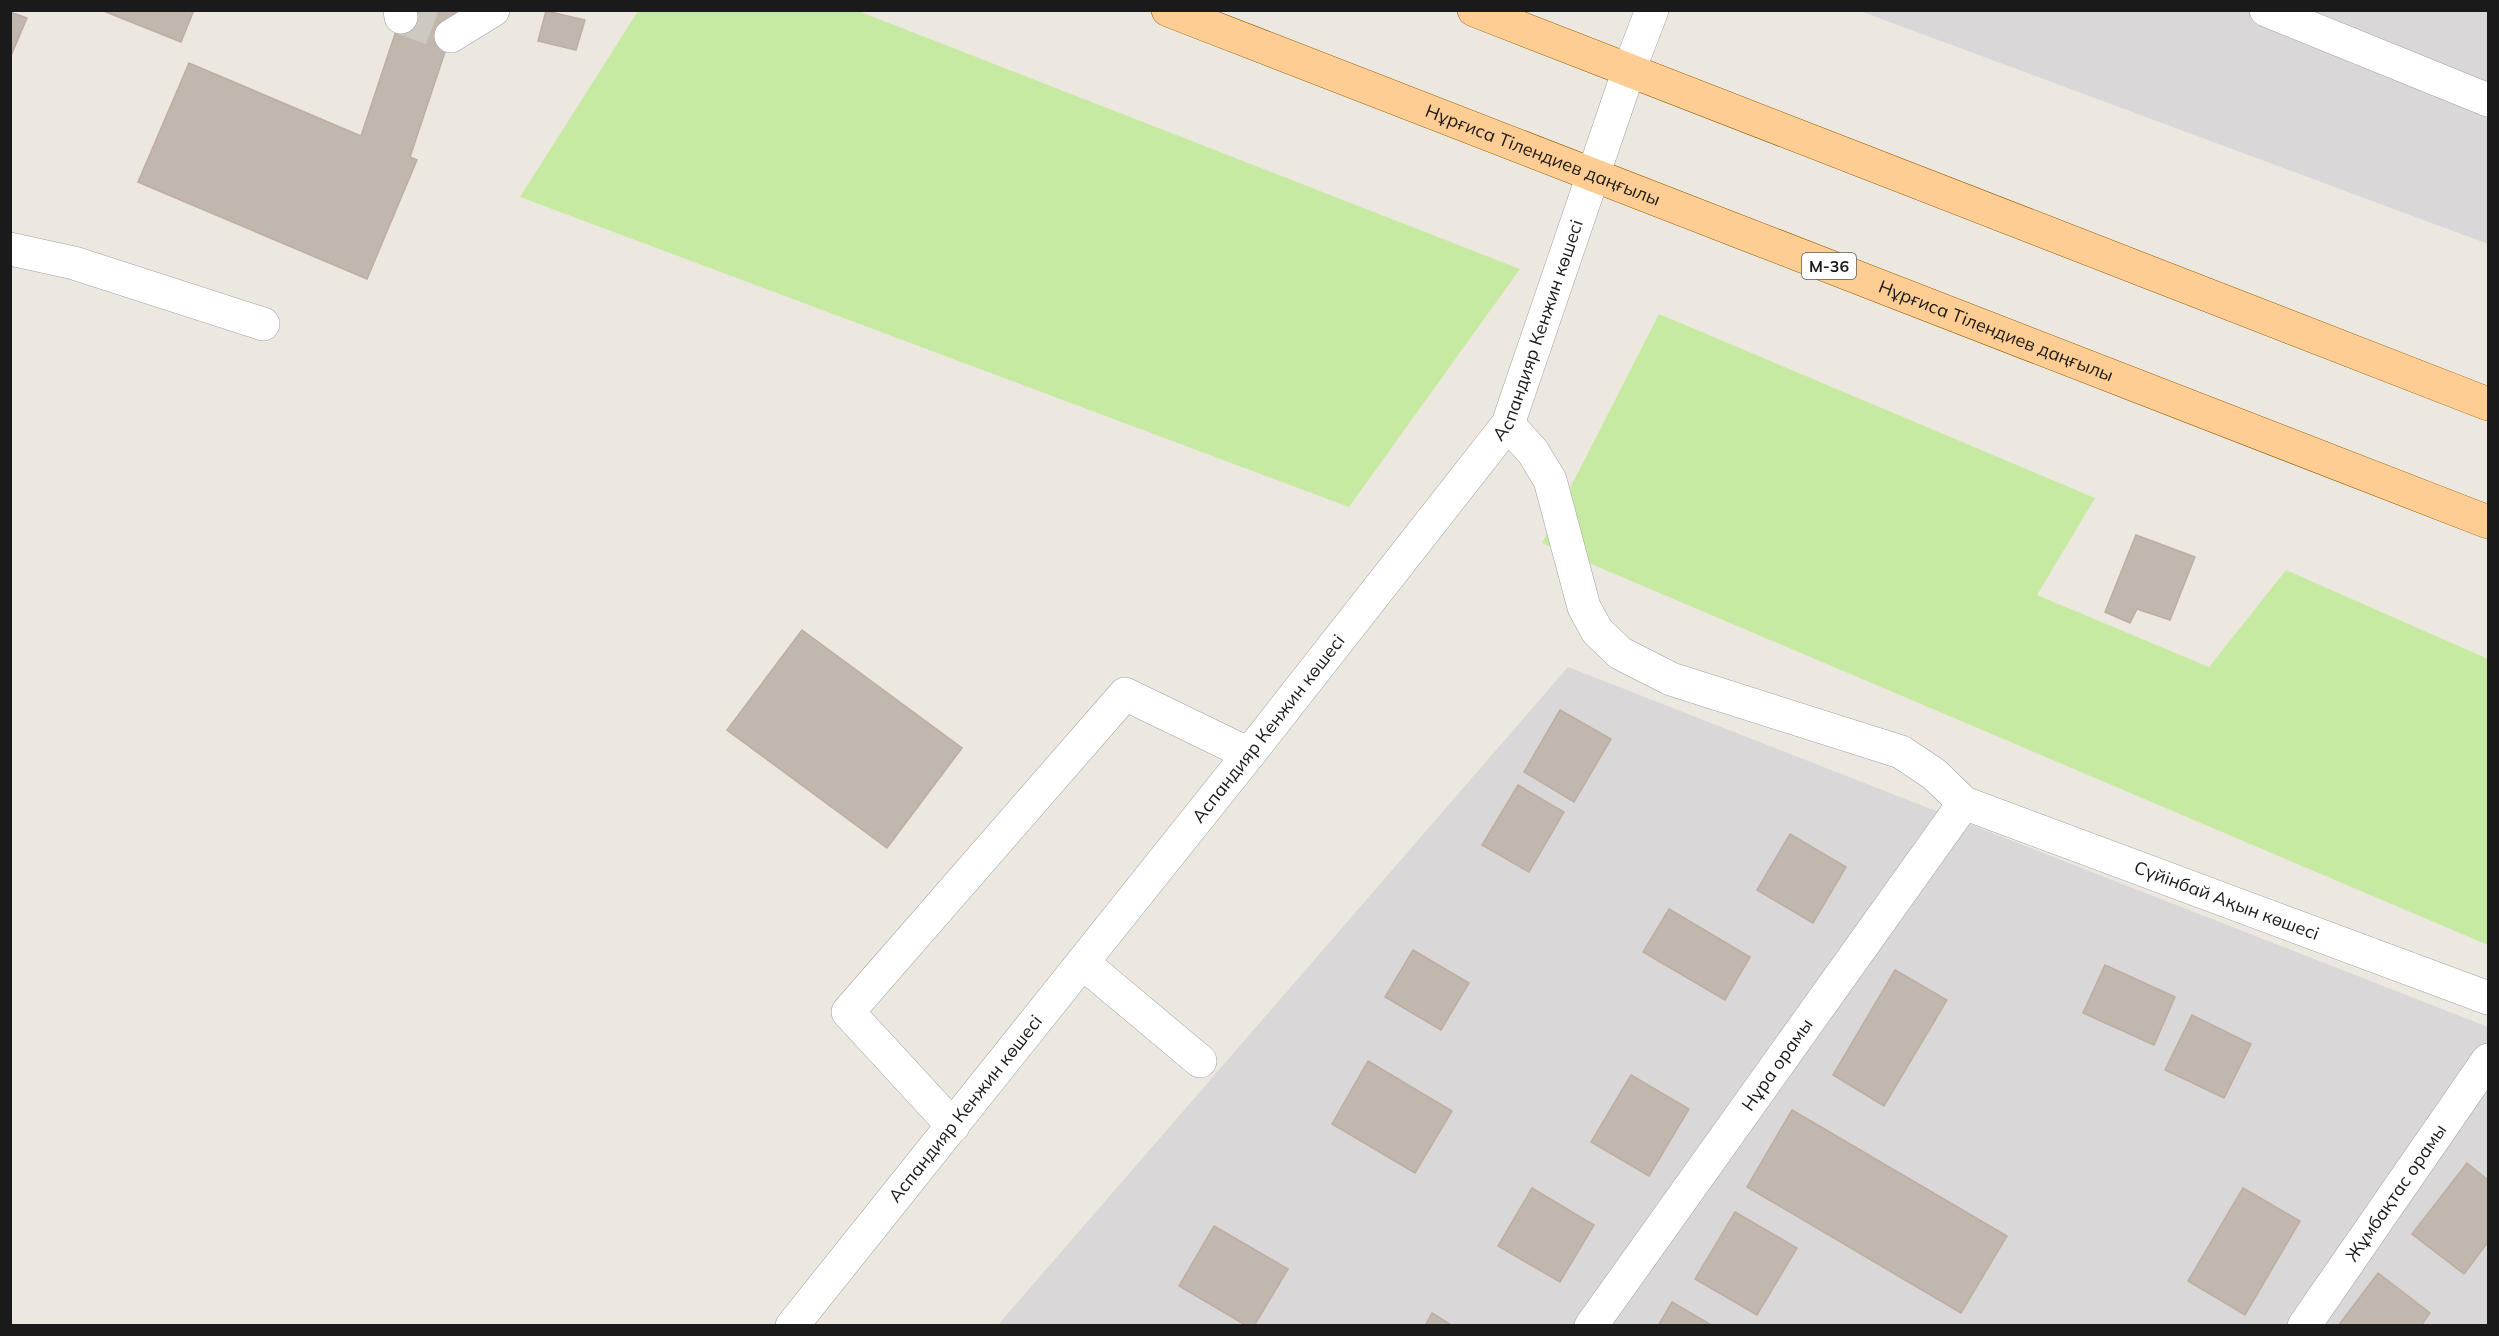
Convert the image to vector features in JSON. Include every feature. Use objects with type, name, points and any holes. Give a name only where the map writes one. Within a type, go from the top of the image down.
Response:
[{"type":"main road","name":"Нұрғиса Тілендиев даңғылы","points":[[1168,10],[2488,522]]},
{"type":"main road","points":[[1474,10],[2488,405]]},
{"type":"street","points":[[451,36],[493,10]]},
{"type":"street","name":"Аспандияр Кенжин көшесі","points":[[792,1326],[1249,754],[1508,424],[1629,70],[1652,10]]},
{"type":"street","points":[[2266,10],[2488,100]]},
{"type":"street","points":[[10,249],[74,263],[263,324]]},
{"type":"street","points":[[1508,424],[1533,452],[1550,480],[1584,607],[1597,631],[1620,653],[1671,679],[1901,752],[1934,774],[1964,803]]},
{"type":"street","points":[[953,1126],[848,1012],[1125,694],[1249,754]]},
{"type":"street","name":"Сүйінбай Ақын көшесі","points":[[1964,803],[2488,998]]},
{"type":"street","name":"Нұра орамы","points":[[1591,1326],[1964,803]]},
{"type":"street","points":[[1083,963],[1200,1061]]},
{"type":"street","name":"Жұмбақтас орамы","points":[[2304,1326],[2488,1060]]},
{"type":"shaded area","points":[[1860,11],[2488,11],[2488,244]]},
{"type":"shaded area","points":[[1568,667],[2488,1027],[2488,1325],[997,1326]]},
{"type":"green space","points":[[638,11],[858,11],[1520,269],[1349,507],[520,197]]},
{"type":"green space","points":[[1659,314],[2095,498],[2037,595],[2209,667],[2286,570],[2488,659],[2488,945],[1542,543]]},
{"type":"building","points":[[101,10],[194,10],[181,42]]},
{"type":"building","points":[[403,10],[459,10],[410,157],[417,160],[367,279],[138,182],[189,63],[361,136]]},
{"type":"building","points":[[546,11],[585,20],[576,50],[538,41]]},
{"type":"building","points":[[10,12],[27,18],[10,58]]},
{"type":"building","points":[[2136,535],[2195,557],[2170,620],[2137,609],[2130,623],[2105,612]]},
{"type":"building","points":[[802,630],[962,748],[887,848],[727,730]]},
{"type":"building","points":[[1560,710],[1611,739],[1574,802],[1524,772]]},
{"type":"building","points":[[1518,785],[1564,812],[1529,872],[1482,845]]},
{"type":"building","points":[[1790,834],[1846,867],[1813,923],[1757,890]]},
{"type":"building","points":[[1669,909],[1750,957],[1725,1000],[1643,952]]},
{"type":"building","points":[[1413,950],[1469,983],[1441,1030],[1385,997]]},
{"type":"building","points":[[2105,965],[2175,997],[2154,1045],[2083,1013]]},
{"type":"building","points":[[1895,970],[1947,1000],[1884,1106],[1833,1075]]},
{"type":"building","points":[[2192,1015],[2251,1044],[2224,1098],[2165,1070]]},
{"type":"building","points":[[1368,1061],[1452,1111],[1415,1173],[1332,1124]]},
{"type":"building","points":[[1631,1075],[1689,1109],[1649,1176],[1591,1142]]},
{"type":"building","points":[[1792,1110],[2007,1236],[1961,1313],[1747,1187]]},
{"type":"building","points":[[2467,1163],[2488,1180],[2488,1242],[2464,1274],[2412,1234]]},
{"type":"building","points":[[1532,1188],[1594,1225],[1560,1282],[1498,1246]]},
{"type":"building","points":[[2243,1188],[2300,1221],[2245,1315],[2188,1281]]},
{"type":"building","points":[[1735,1212],[1797,1248],[1757,1315],[1695,1279]]},
{"type":"building","points":[[1214,1226],[1288,1269],[1254,1326],[1247,1326],[1179,1286]]},
{"type":"building","points":[[2378,1273],[2430,1313],[2421,1326],[2338,1326]]},
{"type":"building","points":[[1672,1302],[1713,1326],[1658,1326]]},
{"type":"building","points":[[1432,1313],[1453,1326],[1425,1326]]},
{"type":"tunnel","points":[[401,17],[451,36]]}]
